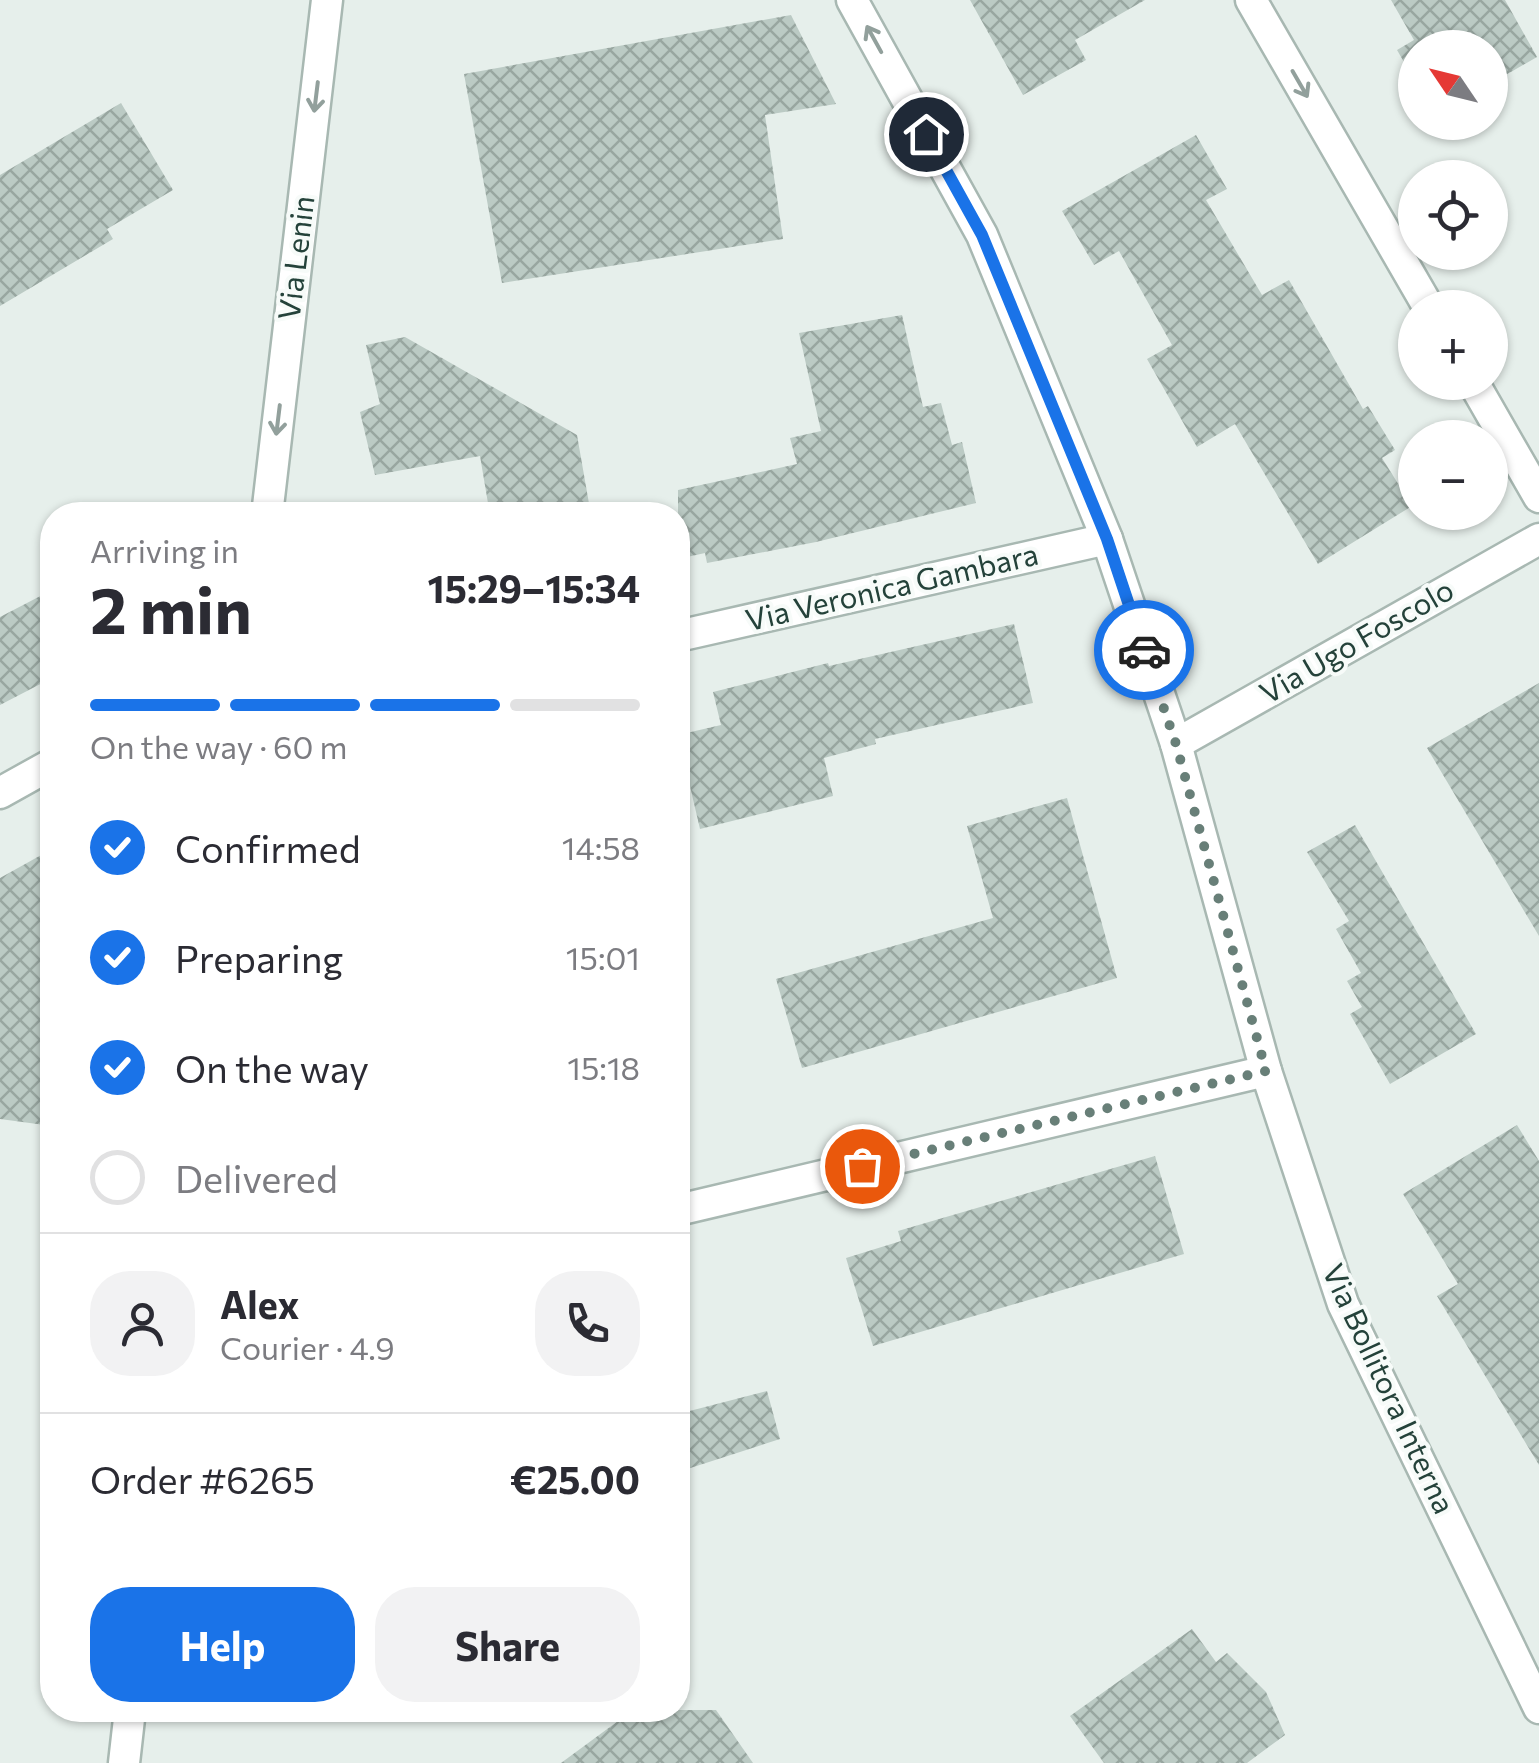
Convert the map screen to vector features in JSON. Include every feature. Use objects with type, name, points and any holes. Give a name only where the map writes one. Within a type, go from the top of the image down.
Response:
[{"type":"street","name":"Via Lenin","points":[[269,502],[327,0]]},
{"type":"street","name":"Via Bollitora Interna","points":[[852,0],[982,235],[1107,539],[1176,744],[1266,1071],[1343,1304],[1539,1708]]},
{"type":"street","points":[[1251,0],[1419,290]]},
{"type":"street","points":[[1482,400],[1539,497]]},
{"type":"street","name":"Via Veronica Gambara","points":[[690,633],[1107,539]]},
{"type":"street","name":"Via Ugo Foscolo","points":[[1176,744],[1539,539]]},
{"type":"street","points":[[0,793],[40,771]]},
{"type":"street","points":[[690,1207],[1266,1071]]},
{"type":"street","points":[[124,1763],[129,1722]]},
{"type":"building","points":[[970,0],[1145,0],[1075,40],[1086,60],[1023,95]]},
{"type":"building","points":[[1391,0],[1505,0],[1537,57],[1508,74],[1508,30],[1408,30]]},
{"type":"building","points":[[791,15],[836,104],[765,115],[783,239],[502,283],[464,74]]},
{"type":"building","points":[[121,103],[173,190],[107,229],[113,239],[0,306],[0,175]]},
{"type":"building","points":[[1196,135],[1227,189],[1206,200],[1262,295],[1289,280],[1363,409],[1368,406],[1395,450],[1382,458],[1398,484],[1398,515],[1318,564],[1235,424],[1197,447],[1147,359],[1172,345],[1119,251],[1094,265],[1062,211]]},
{"type":"building","points":[[902,315],[923,407],[941,403],[952,445],[962,442],[976,503],[816,542],[707,563],[705,553],[690,556],[690,502],[678,502],[678,490],[797,464],[790,438],[821,431],[799,333]]},
{"type":"building","points":[[405,337],[577,435],[589,502],[488,502],[480,456],[375,475],[360,412],[380,404],[366,345]]},
{"type":"building","points":[[40,596],[40,684],[0,705],[0,617]]},
{"type":"building","points":[[1014,624],[1033,703],[875,739],[876,744],[824,758],[833,796],[700,829],[690,786],[690,732],[721,725],[713,692],[828,663],[829,666]]},
{"type":"building","points":[[1539,683],[1539,936],[1427,748]]},
{"type":"building","points":[[1067,798],[1117,978],[802,1068],[776,979],[993,918],[967,826]]},
{"type":"building","points":[[1355,825],[1476,1034],[1390,1084],[1350,1014],[1362,1007],[1347,981],[1361,973],[1336,929],[1349,921],[1307,852]]},
{"type":"building","points":[[40,856],[40,1124],[0,1119],[0,878]]},
{"type":"building","points":[[1517,1125],[1539,1161],[1539,1465],[1437,1296],[1458,1284],[1403,1194]]},
{"type":"building","points":[[1155,1156],[1184,1254],[873,1346],[846,1258],[901,1241],[898,1231]]},
{"type":"building","points":[[767,1391],[780,1439],[690,1468],[690,1411]]},
{"type":"building","points":[[1192,1629],[1216,1662],[1227,1653],[1266,1692],[1285,1735],[1247,1763],[1104,1763],[1070,1716]]},
{"type":"building","points":[[690,1710],[716,1710],[753,1763],[561,1763],[617,1722],[690,1722]]},
{"type":"way so far","points":[[862,1166],[1266,1071],[1176,744],[1144,650]]},
{"type":"route","points":[[926,134],[982,235],[1107,539],[1144,650]]}]
